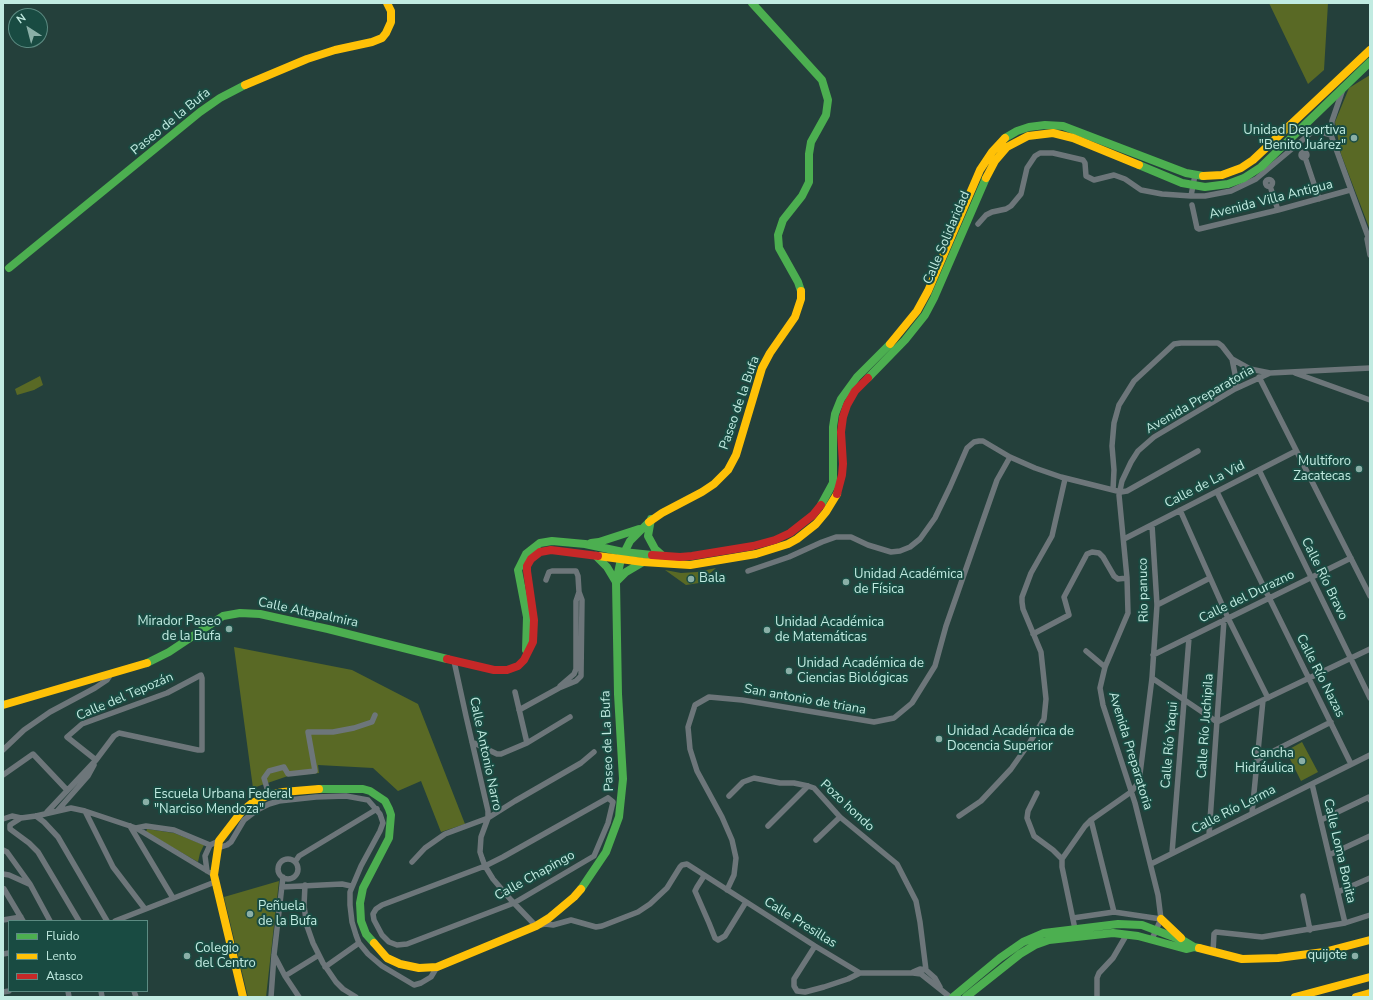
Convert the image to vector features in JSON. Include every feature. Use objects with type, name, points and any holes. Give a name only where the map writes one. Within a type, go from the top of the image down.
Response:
[{"type":"main road","name":"Paseo de la Bufa","points":[[10,268],[200,112],[220,98],[241,87],[307,59],[382,38],[391,22],[391,11],[388,3]]},
{"type":"main road","name":"Paseo de la Bufa","points":[[618,571],[622,555],[630,541],[651,519],[702,492],[714,484],[728,470],[736,455],[762,368],[770,353],[795,317],[801,299],[801,292],[798,282],[778,248],[778,235],[783,220],[802,196],[809,182],[809,154],[811,142],[826,115],[828,100],[822,80],[752,3]]},
{"type":"main road","name":"Calle Solidaridad","points":[[622,555],[680,557],[703,555],[752,546],[775,540],[794,530],[808,520],[818,509],[833,482],[833,427],[835,414],[844,392],[894,340],[917,311],[928,291],[980,170],[992,152],[1003,140],[1017,132],[1037,126],[1064,126],[1195,175],[1222,175],[1240,168],[1253,160],[1370,50]]},
{"type":"main road","name":"Calle Solidaridad","points":[[622,555],[643,562],[690,565],[756,554],[788,544],[797,539],[819,521],[830,506],[839,489],[844,464],[842,424],[844,412],[850,399],[866,379],[904,340],[925,315],[939,287],[991,168],[999,156],[1017,141],[1028,136],[1044,133],[1063,134],[1182,183],[1205,187],[1218,186],[1238,181],[1261,167],[1370,62]]},
{"type":"main road","points":[[651,519],[648,528],[648,536],[655,549],[663,556]]},
{"type":"main road","points":[[586,544],[631,533],[642,528]]},
{"type":"main road","points":[[524,660],[528,630],[526,611],[518,574],[521,561],[529,550],[544,542],[552,541],[586,544],[622,555]]},
{"type":"main road","points":[[524,660],[530,650],[534,634],[533,613],[527,571],[527,566],[531,559],[540,552],[551,550],[594,555],[622,555]]},
{"type":"main road","points":[[594,555],[607,567],[616,582],[626,572],[643,562]]},
{"type":"main road","name":"Paseo de La Bufa","points":[[437,967],[536,926],[564,906],[581,890],[606,852],[619,816],[623,779],[618,694],[616,582],[618,571]]},
{"type":"main road","name":"Calle Altapalmira","points":[[3,705],[111,674],[159,658],[223,616],[249,613],[328,629],[500,671],[512,669],[524,660]]},
{"type":"main road","points":[[243,997],[212,876],[216,845],[242,811],[252,803],[269,795],[283,792],[309,789],[363,789],[370,791],[385,801],[391,815],[392,826],[389,838],[362,888],[360,903],[361,921],[366,934],[386,958],[400,964],[419,968],[437,967]]},
{"type":"main road","points":[[1161,919],[1184,941]]},
{"type":"main road","points":[[952,997],[1000,958],[1023,942],[1044,933],[1118,924],[1142,925],[1184,941],[1194,947],[1242,959],[1278,958],[1324,952],[1370,940]]},
{"type":"main road","points":[[966,997],[1020,954],[1041,942],[1049,940],[1113,933],[1128,934],[1186,949],[1194,947]]},
{"type":"main road","points":[[1295,997],[1370,977]]},
{"type":"main road","points":[[1356,997],[1370,993]]},
{"type":"street","points":[[1344,87],[1332,121],[1331,135],[1370,242]]},
{"type":"street","points":[[978,224],[986,215],[1011,206],[1021,194],[1027,168],[1035,156],[1040,153],[1053,153],[1083,160],[1085,162],[1086,176],[1094,180],[1114,175],[1125,179],[1141,190],[1162,194],[1205,196],[1230,191],[1256,179],[1312,132],[1318,131],[1331,135]]},
{"type":"street","points":[[1305,157],[1319,199]]},
{"type":"street","points":[[1191,196],[1195,175]]},
{"type":"street","points":[[1270,186],[1278,210]]},
{"type":"street","name":"Avenida Villa Antigua","points":[[1192,205],[1197,228],[1199,229],[1278,210],[1350,190]]},
{"type":"street","points":[[1364,225],[1370,255]]},
{"type":"street","name":"Avenida Preparatoria","points":[[1113,490],[1114,470],[1112,446],[1114,423],[1119,405],[1134,381],[1174,344],[1218,343],[1232,358],[1250,369],[1270,373]]},
{"type":"street","points":[[1232,358],[1236,379],[1235,389]]},
{"type":"street","points":[[1270,373],[1370,368]]},
{"type":"street","points":[[1292,372],[1370,400]]},
{"type":"street","name":"Avenida Preparatoria","points":[[1161,919],[1158,895],[1151,864],[1131,792],[1101,695],[1100,682],[1128,613],[1124,538],[1119,495],[1121,492],[1122,481],[1131,462],[1138,451],[1154,437],[1235,389],[1270,373]]},
{"type":"street","points":[[1259,377],[1370,596]]},
{"type":"street","points":[[748,571],[788,557],[836,537],[851,537],[868,545],[891,552],[900,551],[910,547],[920,539],[934,518],[950,487],[964,452],[974,442],[983,441],[1010,457],[1065,479],[1121,492],[1127,491],[1198,451]]},
{"type":"street","name":"Calle de La Vid","points":[[1124,538],[1296,451]]},
{"type":"street","name":"San antonio de triana","points":[[727,890],[734,875],[736,858],[728,828],[697,770],[690,749],[688,727],[695,705],[709,697],[742,700],[874,722],[894,718],[912,703],[935,666],[946,626],[997,480],[1010,457]]},
{"type":"street","name":"Calle Río Bravo","points":[[1259,470],[1370,698]]},
{"type":"street","points":[[959,816],[981,802],[1011,769],[1044,719],[1046,699],[1041,652],[1023,609],[1022,597],[1031,573],[1052,536],[1065,479]]},
{"type":"street","name":"Calle Río Nazas","points":[[1217,492],[1352,764]]},
{"type":"street","points":[[1180,510],[1210,578],[1226,619],[1266,699],[1252,813]]},
{"type":"street","name":"Rio panuco","points":[[1131,792],[1139,782],[1152,678],[1158,604],[1152,524]]},
{"type":"street","points":[[1033,634],[1069,615],[1064,597],[1088,554],[1092,552],[1099,553],[1114,576],[1118,579],[1126,578]]},
{"type":"street","name":"Calle del Durazno","points":[[1153,655],[1351,558]]},
{"type":"street","points":[[519,710],[559,688],[574,674],[576,669],[576,601],[579,592],[578,576],[576,571],[552,571],[549,572],[546,580]]},
{"type":"street","points":[[1158,604],[1210,578]]},
{"type":"street","name":"Calle Río Juchipila","points":[[1210,835],[1217,722],[1226,619]]},
{"type":"street","name":"Calle Río Yaqui","points":[[1172,853],[1189,638]]},
{"type":"street","points":[[1152,678],[1217,722],[1370,649]]},
{"type":"street","points":[[1086,651],[1105,667]]},
{"type":"street","name":"Calle Antonio Narro","points":[[454,661],[486,800],[488,818],[483,830],[480,852],[485,866],[494,879],[536,926]]},
{"type":"street","points":[[3,750],[24,730],[50,712],[107,680],[111,674]]},
{"type":"street","name":"Calle del Tepozán","points":[[47,812],[96,760],[114,736],[119,733],[202,750],[201,675],[167,692],[82,724],[67,737],[96,760]]},
{"type":"street","points":[[515,692],[527,743]]},
{"type":"street","points":[[269,795],[264,778],[269,771],[284,766],[288,774],[315,771],[308,732],[333,732],[354,728],[372,722],[375,715]]},
{"type":"street","points":[[472,742],[497,754],[501,754],[527,743],[570,717]]},
{"type":"street","points":[[1258,759],[1331,722]]},
{"type":"street","points":[[412,862],[425,848],[445,834],[488,818],[581,763],[594,752]]},
{"type":"street","points":[[3,776],[33,754],[67,790]]},
{"type":"street","name":"Calle Río Lerma","points":[[1151,864],[1370,755]]},
{"type":"street","name":"Calle del Tepozán","points":[[58,810],[88,776],[96,760]]},
{"type":"street","name":"Pozo hondo","points":[[729,796],[744,782],[754,778],[780,783],[794,783],[814,788],[840,818],[897,864],[916,901],[926,970]]},
{"type":"street","name":"Calle Loma Bonita","points":[[1312,784],[1345,923]]},
{"type":"street","points":[[768,826],[808,786]]},
{"type":"street","points":[[1074,929],[1062,867],[1062,859],[1085,826],[1091,820],[1131,792]]},
{"type":"street","points":[[1038,793],[1028,811],[1027,818],[1034,836],[1053,850],[1062,859]]},
{"type":"street","points":[[133,827],[146,826],[174,830],[216,845],[227,845],[231,842],[244,820],[263,806],[279,801],[316,797],[346,796],[368,800],[377,809],[383,823],[351,886],[350,905],[352,922],[359,943],[368,954],[382,966],[414,985],[431,977],[437,967]]},
{"type":"street","points":[[1321,820],[1369,797],[1370,800]]},
{"type":"street","name":"Calle Chapingo","points":[[608,798],[613,802],[608,823],[594,856],[514,903],[407,944],[397,945],[389,942],[382,935],[374,920],[373,914],[376,909],[382,905],[485,866],[504,857],[608,798]]},
{"type":"street","points":[[3,819],[12,816],[21,818],[36,816],[47,812],[71,808],[86,811],[133,827],[212,876]]},
{"type":"street","points":[[295,862],[300,856],[377,809]]},
{"type":"street","points":[[86,811],[113,866],[145,909]]},
{"type":"street","points":[[36,816],[58,837],[106,920]]},
{"type":"street","points":[[21,818],[10,825],[10,830],[29,843],[38,852],[78,920]]},
{"type":"street","points":[[816,840],[840,818]]},
{"type":"street","points":[[1091,820],[1114,912]]},
{"type":"street","points":[[133,827],[173,898]]},
{"type":"street","points":[[1329,855],[1370,836]]},
{"type":"street","points":[[212,876],[205,856],[216,845]]},
{"type":"street","points":[[3,850],[7,852],[30,884],[49,920]]},
{"type":"street","points":[[286,859],[292,860],[298,867],[296,874],[291,878],[283,877],[279,872],[280,863],[286,859]]},
{"type":"street","name":"Calle Presillas","points":[[536,926],[545,924],[553,925],[571,920],[596,927],[638,912],[650,904],[667,888],[680,867],[687,864],[860,973]]},
{"type":"street","points":[[3,874],[30,884]]},
{"type":"street","points":[[117,920],[173,898],[212,876]]},
{"type":"street","points":[[704,876],[695,891],[715,938],[718,940],[725,936],[746,902]]},
{"type":"street","points":[[271,997],[283,877]]},
{"type":"street","points":[[1338,892],[1370,878]]},
{"type":"street","points":[[282,887],[342,884],[351,886]]},
{"type":"street","points":[[305,885],[304,906],[307,926],[313,943],[325,967],[336,982],[343,989],[356,997]]},
{"type":"street","points":[[3,920],[22,919],[4,889]]},
{"type":"street","points":[[1302,896],[1310,930]]},
{"type":"street","points":[[1073,918],[1114,912],[1161,919],[1152,940]]},
{"type":"street","points":[[1213,952],[1214,934],[1216,932],[1262,937],[1345,923],[1370,915]]},
{"type":"street","points":[[1097,997],[1096,990],[1098,973],[1113,958],[1128,934]]},
{"type":"street","points":[[325,967],[359,943]]},
{"type":"street","points":[[815,946],[794,979],[794,986],[797,991],[805,992],[824,987],[848,980],[860,973],[913,973],[921,974],[952,997]]},
{"type":"street","points":[[274,955],[285,976],[299,997]]},
{"type":"street","points":[[285,976],[319,955]]},
{"type":"street","points":[[913,973],[920,969],[926,970],[934,978],[942,990]]},
{"type":"green space","points":[[1269,3],[1328,3],[1324,70],[1308,84]]},
{"type":"green space","name":"Unidad Deportiva \"Benito Juárez\"","points":[[1370,75],[1370,230],[1341,154],[1335,122],[1349,88]]},
{"type":"green space","points":[[40,376],[43,385],[34,390],[17,395],[15,389]]},
{"type":"green space","points":[[716,568],[699,583],[686,585],[665,570],[681,573],[697,572]]},
{"type":"green space","points":[[234,647],[352,670],[418,704],[465,824],[441,832],[421,781],[398,791],[373,768],[318,765],[319,773],[288,776],[253,788]]},
{"type":"green space","name":"Cancha Hidráulica","points":[[1302,742],[1318,772],[1301,781],[1286,751]]},
{"type":"green space","points":[[147,829],[174,833],[204,845],[198,862],[146,832]]},
{"type":"green space","points":[[279,881],[266,997],[248,997],[224,897]]},
{"type":"traffic: fast","points":[[752,3],[822,80],[828,100],[826,115],[811,142],[809,154],[809,182],[802,196],[783,220],[778,235],[779,248],[798,282],[801,291]]},
{"type":"traffic: fast","points":[[1139,165],[1182,183],[1205,187],[1228,184],[1244,178],[1261,167],[1370,62]]},
{"type":"traffic: fast","points":[[9,268],[200,112],[220,98],[245,85]]},
{"type":"traffic: fast","points":[[1005,138],[1017,131],[1029,127],[1045,125],[1063,126],[1186,173],[1203,176]]},
{"type":"traffic: fast","points":[[868,378],[905,340],[925,315],[934,298],[986,178]]},
{"type":"traffic: fast","points":[[821,505],[833,483],[833,427],[835,414],[841,399],[857,377],[890,344]]},
{"type":"traffic: fast","points":[[651,519],[648,536],[655,549],[663,556]]},
{"type":"traffic: fast","points":[[581,889],[606,852],[619,817],[623,779],[618,694],[616,582],[621,559],[630,541],[649,522]]},
{"type":"traffic: fast","points":[[591,543],[599,542],[639,529]]},
{"type":"traffic: fast","points":[[526,650],[527,617],[518,570],[526,554],[540,543],[552,541],[585,544],[623,552],[652,555]]},
{"type":"traffic: fast","points":[[596,556],[607,567],[616,582],[626,572],[643,562]]},
{"type":"traffic: fast","points":[[147,663],[169,652],[223,616],[240,613],[260,614],[328,629],[447,659]]},
{"type":"traffic: fast","points":[[319,789],[363,789],[370,791],[385,801],[389,809],[391,815],[389,838],[363,888],[360,903],[361,921],[366,934],[374,943]]},
{"type":"traffic: fast","points":[[953,997],[1000,958],[1023,942],[1044,933],[1118,924],[1142,925],[1199,948]]},
{"type":"traffic: fast","points":[[966,997],[1020,954],[1035,945],[1049,940],[1113,933],[1138,936],[1186,949],[1194,947]]},
{"type":"traffic: slow","points":[[245,85],[307,59],[382,38],[391,22],[391,11],[387,3]]},
{"type":"traffic: slow","points":[[1203,176],[1222,175],[1241,168],[1253,160],[1370,50]]},
{"type":"traffic: slow","points":[[986,178],[995,161],[1007,147],[1028,136],[1053,133],[1073,138],[1139,165]]},
{"type":"traffic: slow","points":[[890,344],[917,311],[928,291],[980,170],[992,152],[1005,138]]},
{"type":"traffic: slow","points":[[649,522],[662,513],[702,492],[714,484],[728,470],[736,455],[762,368],[770,353],[795,317],[801,299],[801,291]]},
{"type":"traffic: slow","points":[[598,556],[643,562],[690,565],[756,554],[788,544],[797,539],[816,524],[826,512],[837,494]]},
{"type":"traffic: slow","points":[[3,705],[147,663]]},
{"type":"traffic: slow","points":[[243,997],[214,875],[219,841],[242,811],[252,803],[269,795],[283,792],[319,789]]},
{"type":"traffic: slow","points":[[374,943],[387,958],[400,964],[419,968],[437,967],[536,926],[549,918],[574,897],[581,889]]},
{"type":"traffic: slow","points":[[1161,919],[1181,938]]},
{"type":"traffic: slow","points":[[1199,948],[1242,959],[1278,958],[1324,952],[1370,940]]},
{"type":"traffic: slow","points":[[1295,997],[1370,977]]},
{"type":"traffic: slow","points":[[1356,997],[1370,993]]},
{"type":"traffic: jam","points":[[837,494],[843,464],[841,432],[843,417],[847,405],[855,391],[868,378]]},
{"type":"traffic: jam","points":[[652,555],[680,557],[692,556],[753,546],[775,540],[790,533],[813,515],[821,505]]},
{"type":"traffic: jam","points":[[447,659],[494,670],[507,670],[518,666],[524,660],[533,642],[534,620],[527,571],[527,566],[531,559],[540,552],[551,550],[598,556]]},
{"type":"place","name":"Unidad Deportiva \"Benito Juárez\"","points":[[1354,138]]},
{"type":"place","name":"Multiforo Zacatecas","points":[[1359,469]]},
{"type":"place","name":"Bala","points":[[691,579]]},
{"type":"place","name":"Unidad Académica de Física","points":[[846,582]]},
{"type":"place","name":"Mirador Paseo de la Bufa","points":[[229,629]]},
{"type":"place","name":"Unidad Académica de Matemáticas","points":[[767,630]]},
{"type":"place","name":"Unidad Académica de Ciencias Biológicas","points":[[789,671]]},
{"type":"place","name":"Unidad Académica de Docencia Superior","points":[[939,739]]},
{"type":"place","name":"Cancha Hidráulica","points":[[1302,761]]},
{"type":"place","name":"Escuela Urbana Federal \"Narciso Mendoza\"","points":[[146,802]]},
{"type":"place","name":"Peñuela de la Bufa","points":[[250,914]]},
{"type":"place","name":"Colegio del Centro","points":[[187,956]]},
{"type":"place","name":"quijote","points":[[1355,956]]}]
